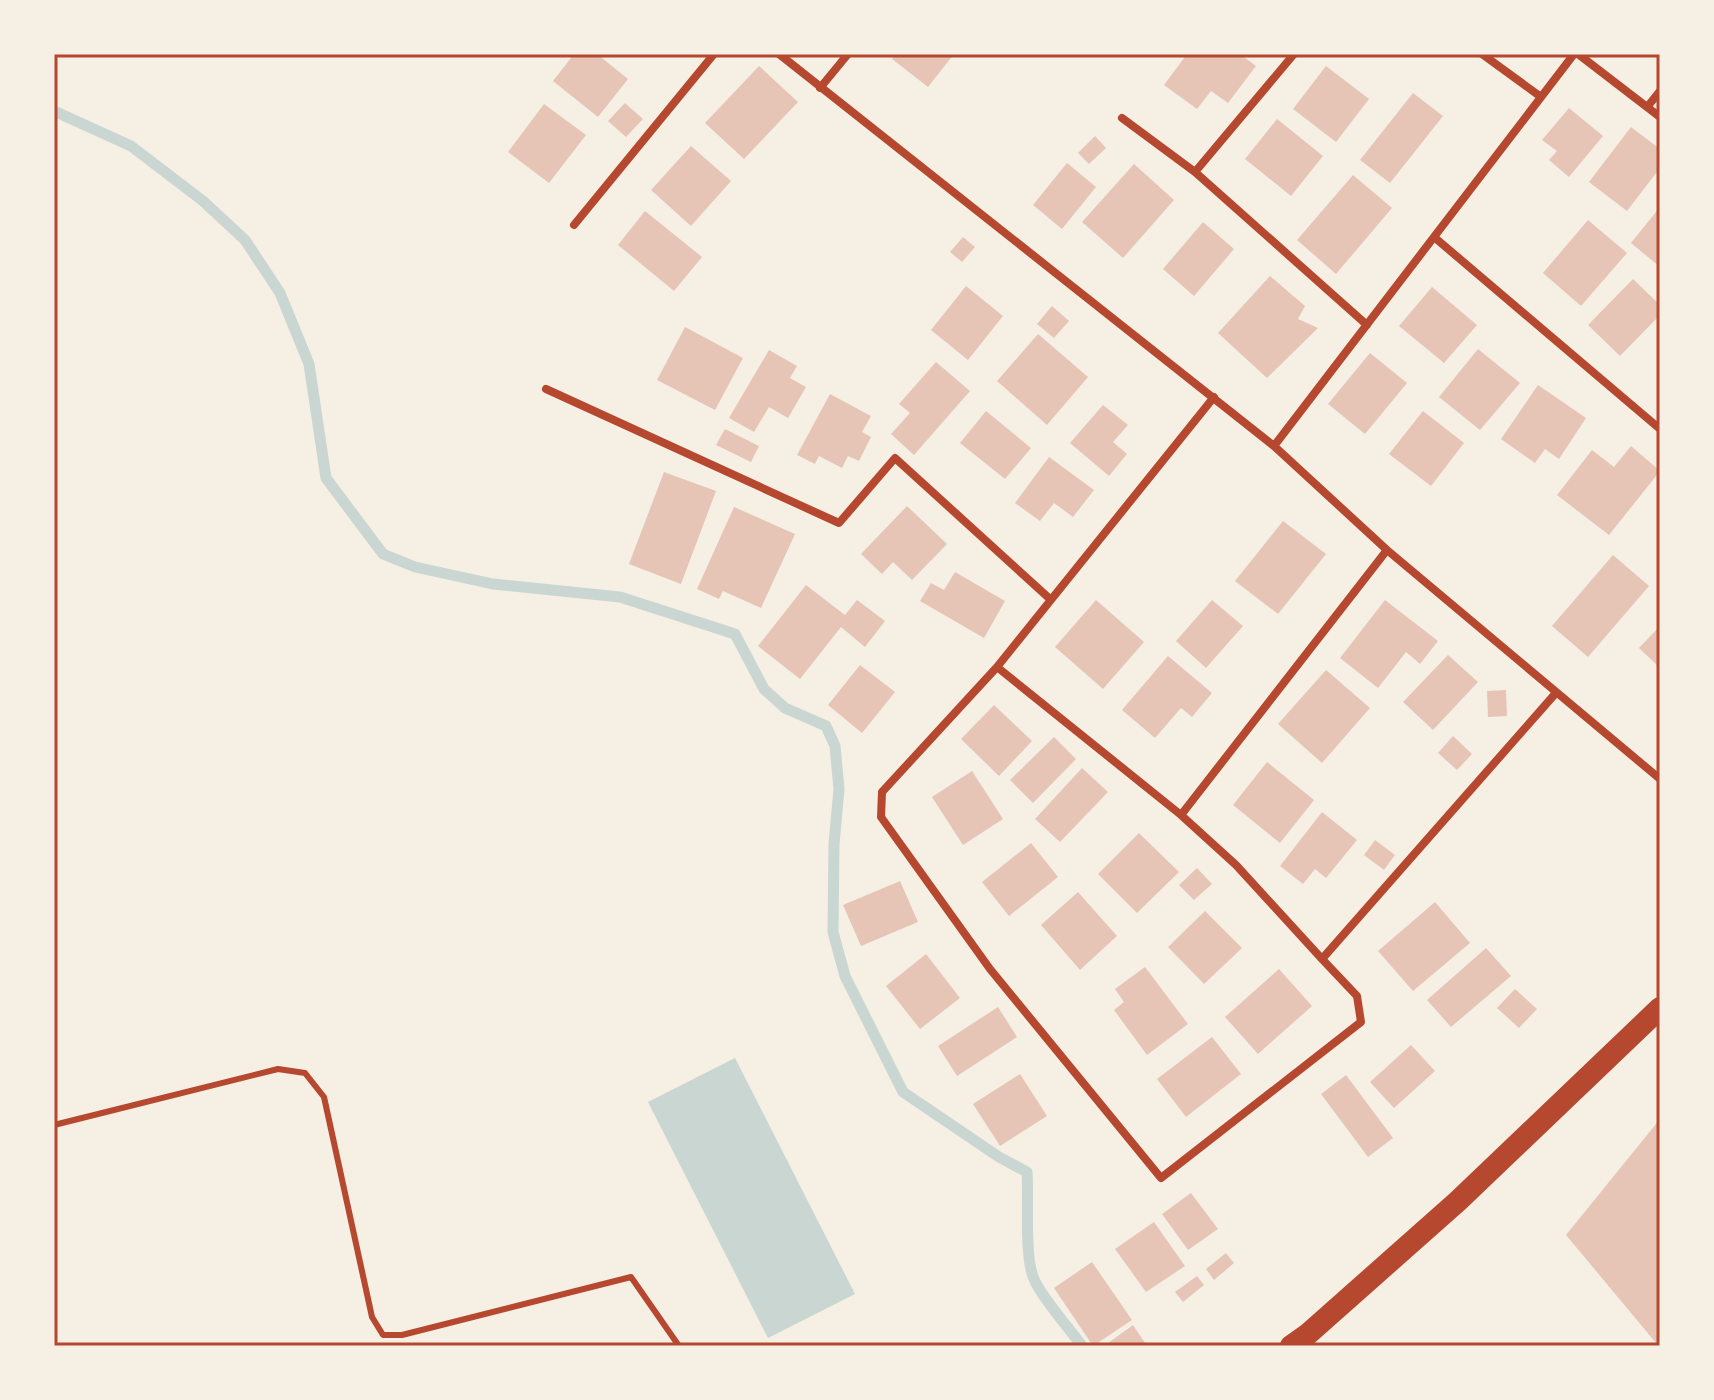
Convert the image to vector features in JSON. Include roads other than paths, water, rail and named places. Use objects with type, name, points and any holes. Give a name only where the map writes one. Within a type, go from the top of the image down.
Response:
[{"type":"highway","points":[[1291,1346],[1458,1201],[1660,1008]]},
{"type":"street","points":[[574,225],[714,54]]},
{"type":"street","points":[[779,54],[1274,446],[1387,550],[1660,779]]},
{"type":"street","points":[[820,88],[848,54]]},
{"type":"street","points":[[1195,172],[1294,54]]},
{"type":"street","points":[[1482,54],[1541,97]]},
{"type":"street","points":[[1274,446],[1576,54],[1660,117]]},
{"type":"street","points":[[1648,106],[1660,91]]},
{"type":"street","points":[[1122,118],[1195,172],[1367,325]]},
{"type":"street","points":[[1434,237],[1660,429]]},
{"type":"street","points":[[546,389],[839,523],[895,458],[1050,599]]},
{"type":"street","points":[[997,667],[1181,815],[1236,865],[1357,996],[1361,1022],[1161,1178],[990,969],[881,817],[882,792],[997,667],[1214,397]]},
{"type":"street","points":[[1181,815],[1387,550]]},
{"type":"street","points":[[1322,959],[1555,694]]},
{"type":"lane","points":[[54,1125],[278,1069],[305,1073],[324,1097],[372,1317],[383,1335],[402,1335],[631,1277],[679,1346]]},
{"type":"waterway","points":[[54,111],[131,146],[203,201],[245,240],[280,293],[309,364],[326,478],[383,554],[415,567],[493,584],[620,597],[735,634],[764,689],[785,708],[826,726],[835,746],[839,789],[834,844],[833,932],[845,976],[903,1092],[999,1157],[1027,1172],[1028,1243],[1034,1279],[1082,1346]]}]
